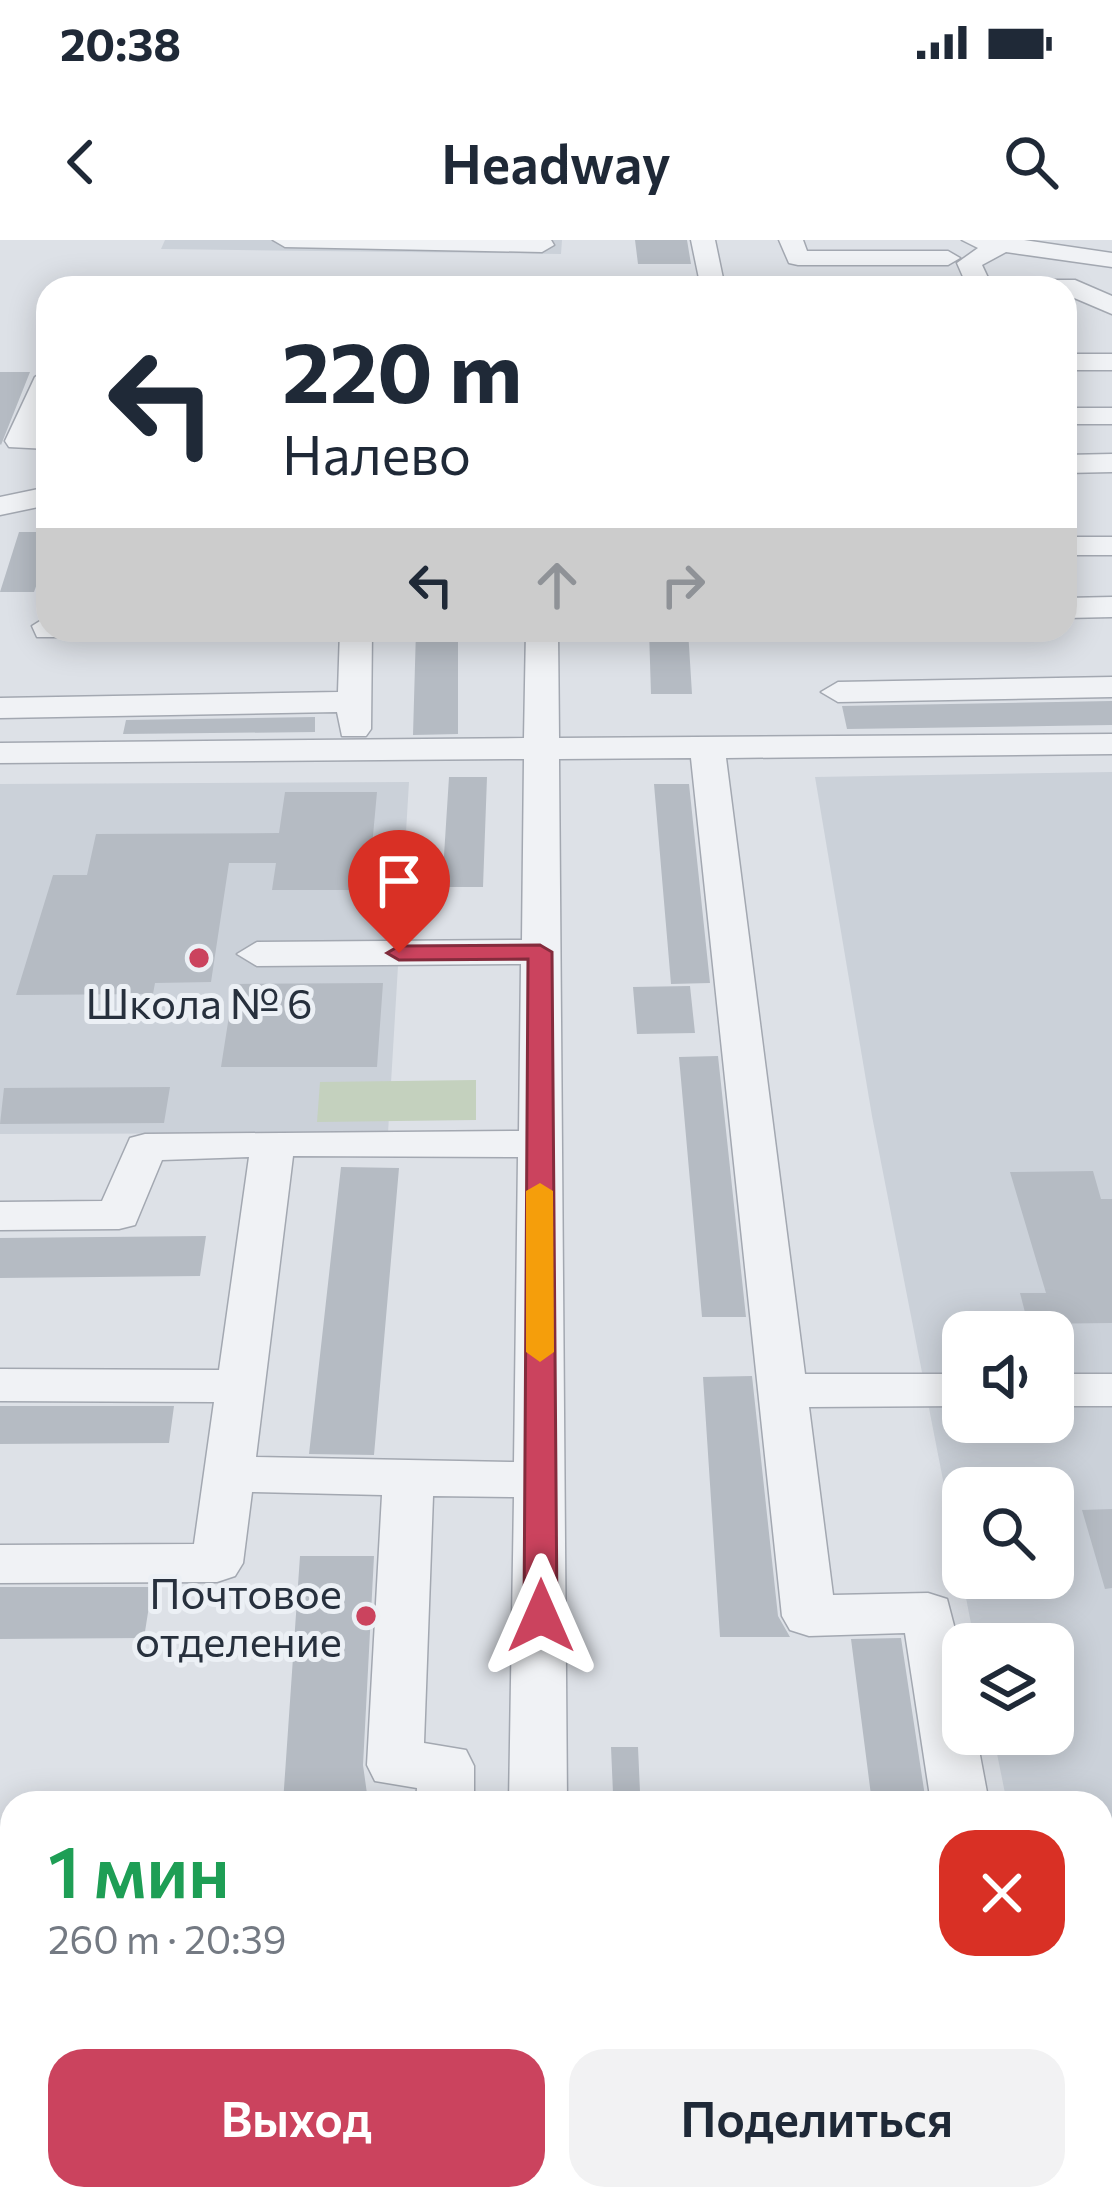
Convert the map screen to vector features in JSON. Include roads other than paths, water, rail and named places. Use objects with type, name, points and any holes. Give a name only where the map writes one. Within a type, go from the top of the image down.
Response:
[{"type":"street","points":[[285,240],[542,253]]},
{"type":"street","points":[[703,240],[710,276]]},
{"type":"street","points":[[791,240],[798,258],[948,258]]},
{"type":"street","points":[[971,240],[1112,260]]},
{"type":"street","points":[[975,276],[969,263],[1001,245]]},
{"type":"street","points":[[1077,288],[1112,306]]},
{"type":"street","points":[[1077,362],[1112,362]]},
{"type":"street","points":[[36,403],[19,441],[36,441]]},
{"type":"street","points":[[1077,416],[1112,416]]},
{"type":"street","points":[[1077,464],[1112,464]]},
{"type":"street","points":[[0,506],[36,498]]},
{"type":"street","points":[[1077,546],[1112,546]]},
{"type":"street","points":[[1077,608],[1112,608]]},
{"type":"street","points":[[353,749],[356,642]]},
{"type":"street","points":[[538,1791],[542,642]]},
{"type":"street","points":[[838,692],[1112,688]]},
{"type":"street","points":[[0,708],[354,702]]},
{"type":"street","points":[[0,753],[1112,744]]},
{"type":"street","points":[[707,746],[809,1616],[928,1612],[958,1791]]},
{"type":"street","points":[[257,954],[540,952]]},
{"type":"street","points":[[0,1564],[217,1563],[273,1143]]},
{"type":"street","points":[[0,1216],[119,1215],[145,1147],[540,1144]]},
{"type":"street","points":[[0,1385],[240,1386]]},
{"type":"street","points":[[782,1390],[942,1390]]},
{"type":"street","points":[[1074,1390],[1112,1390]]},
{"type":"street","points":[[229,1474],[540,1480]]},
{"type":"street","points":[[408,1477],[395,1765],[446,1766],[445,1791]]},
{"type":"place","name":"Школа № 6","points":[[199,958]]},
{"type":"place","name":"Почтовое отделение","points":[[366,1616]]}]
